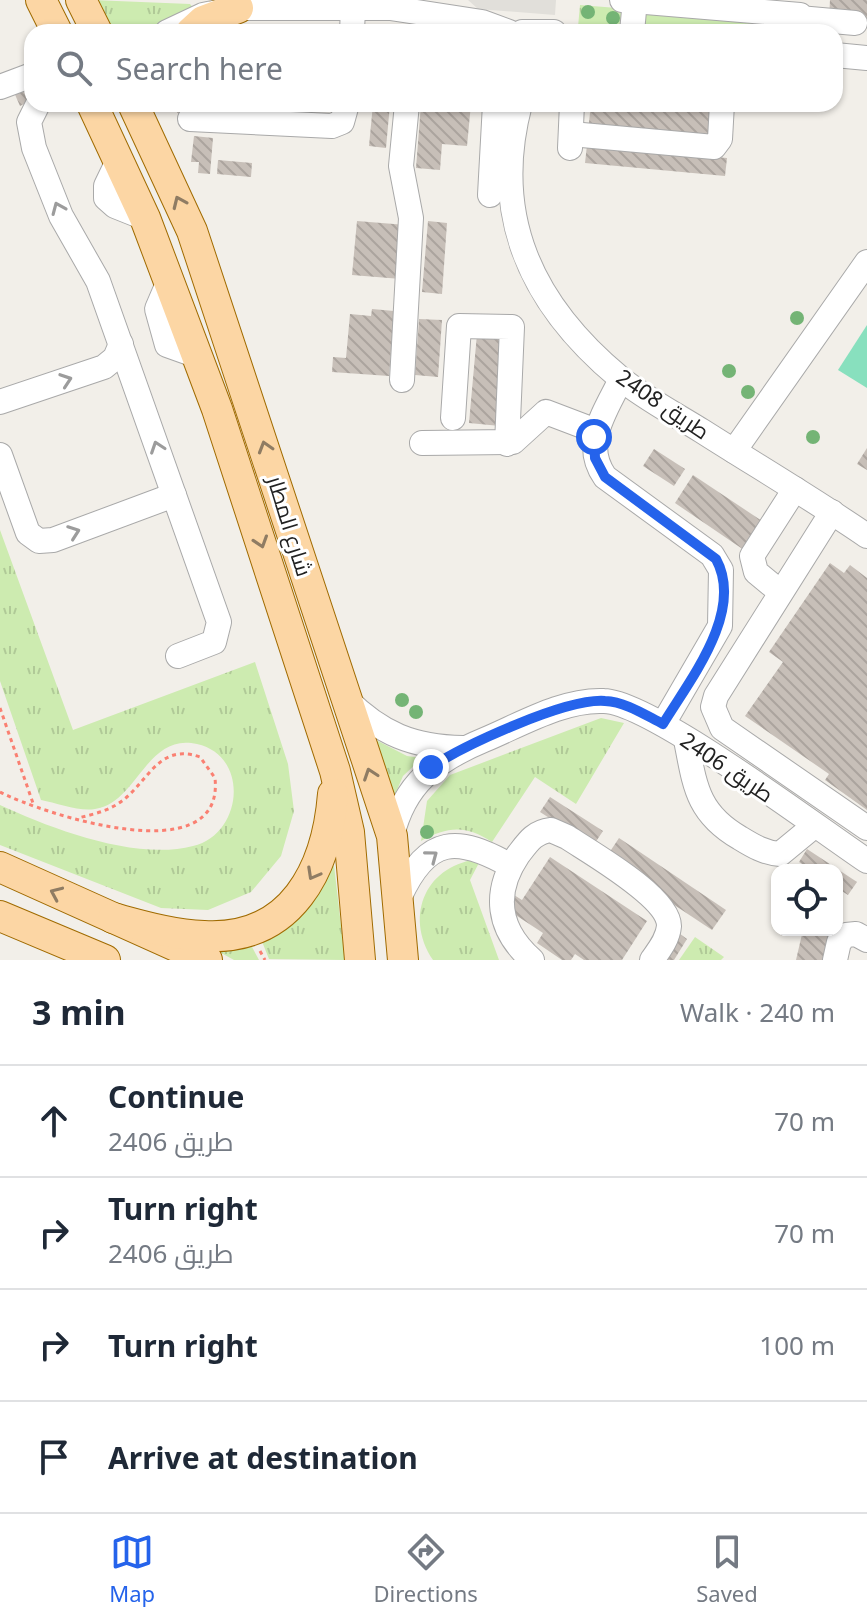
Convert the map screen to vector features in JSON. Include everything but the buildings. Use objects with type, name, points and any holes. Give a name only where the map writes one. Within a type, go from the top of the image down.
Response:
[{"type":"main road","points":[[81,0],[93,24]]},
{"type":"main road","points":[[208,0],[238,8]]},
{"type":"main road","points":[[200,24],[238,8]]},
{"type":"main road","name":"شارع المطار","points":[[96,112],[145,218],[217,409],[335,771],[349,832],[360,960]]},
{"type":"main road","name":"شارع المطار","points":[[137,112],[192,231],[250,400],[343,696],[392,836],[407,955]]},
{"type":"main road","points":[[156,112],[155,129],[164,168]]},
{"type":"main road","points":[[113,918],[169,932],[207,937],[251,929],[270,921],[294,902],[314,877],[327,846],[335,771]]},
{"type":"main road","points":[[0,867],[207,960]]},
{"type":"main road","points":[[0,916],[105,960]]},
{"type":"main road","points":[[0,927],[61,960]]},
{"type":"street","points":[[632,24],[631,0],[855,23]]},
{"type":"street","points":[[184,24],[203,15],[238,8],[352,20],[390,4],[473,24]]},
{"type":"street","points":[[843,56],[867,58]]},
{"type":"street","points":[[0,87],[24,78]]},
{"type":"street","points":[[34,112],[29,122],[34,148],[61,216],[94,271],[219,627],[217,637],[209,645],[178,656]]},
{"type":"street","points":[[190,119],[332,126],[342,122],[345,112]]},
{"type":"street","points":[[402,380],[411,218],[401,166],[406,112]]},
{"type":"street","points":[[490,195],[495,112]]},
{"type":"street","name":"طريق 2408","points":[[515,112],[509,159],[510,201],[521,249],[540,290],[565,325],[621,379],[867,536]]},
{"type":"street","points":[[572,112],[571,142],[714,147],[720,139],[722,112]]},
{"type":"street","points":[[734,451],[864,272]]},
{"type":"street","points":[[453,418],[459,326],[512,327],[507,444]]},
{"type":"street","points":[[0,402],[104,367],[115,358],[121,344]]},
{"type":"street","points":[[422,443],[507,444],[519,439],[546,412],[596,431],[621,379]]},
{"type":"street","name":"طريق 2406","points":[[596,431],[595,458],[605,477],[712,555],[721,570],[720,626],[663,724],[867,861]]},
{"type":"street","points":[[0,455],[28,533],[39,541],[53,540],[174,495]]},
{"type":"street","points":[[779,591],[756,572],[752,556],[795,489]]},
{"type":"street","points":[[832,512],[779,591],[716,696],[715,719],[722,728],[867,828]]},
{"type":"street","points":[[343,696],[376,727],[392,734],[420,744],[465,748]]},
{"type":"street","points":[[392,836],[412,788],[431,767],[465,748],[549,713],[593,701],[630,707],[663,724]]},
{"type":"street","points":[[686,740],[699,796],[720,826],[758,849],[780,854],[814,826]]},
{"type":"street","points":[[532,960],[512,938],[502,911],[502,884],[528,842],[542,831],[551,830],[567,837],[661,904],[669,927],[652,960]]},
{"type":"street","points":[[400,896],[409,877],[428,857],[450,844],[481,849],[511,866]]},
{"type":"street","points":[[835,960],[839,942],[846,935],[856,934],[867,940]]},
{"type":"path","points":[[0,708],[34,806]]},
{"type":"path","points":[[0,792],[34,806],[78,818],[131,832],[170,831],[205,813],[217,790],[215,778],[200,757],[174,753],[162,758],[116,806],[78,818]]},
{"type":"shaded area","points":[[468,0],[556,0],[555,15],[478,9]]},
{"type":"green space","points":[[92,0],[190,4],[194,9],[159,24],[105,24]]},
{"type":"green space","points":[[580,5],[617,8],[622,12],[621,24],[578,24]]},
{"type":"green space","points":[[641,12],[787,24],[642,24]]},
{"type":"green space","points":[[867,325],[867,388],[838,370]]},
{"type":"green space","points":[[0,530],[73,730],[255,662],[288,764],[294,811],[281,856],[251,892],[208,910],[161,908],[0,845],[0,805],[44,824],[121,846],[170,850],[193,846],[210,839],[222,827],[234,795],[226,763],[214,751],[197,744],[180,743],[166,748],[154,758],[122,795],[110,804],[82,809],[41,800],[0,681]]},
{"type":"green space","points":[[601,718],[624,723],[576,804],[535,777],[492,842],[465,830],[440,832],[421,841],[427,801],[450,775]]},
{"type":"green space","points":[[376,740],[407,756],[422,758],[403,776],[394,797]]},
{"type":"green space","points":[[481,859],[470,880],[499,960],[433,960],[420,926],[426,894],[446,870]]},
{"type":"green space","points":[[334,865],[345,960],[269,959],[261,939],[310,903]]},
{"type":"green space","points":[[695,937],[724,957],[721,960],[679,960]]},
{"type":"green space","points":[[251,945],[259,960],[234,960],[212,948]]},
{"type":"route","points":[[431,767],[465,748],[549,713],[593,701],[608,701],[630,707],[663,724],[716,637],[722,614],[721,570],[716,559],[605,477],[595,458],[594,437]]}]
